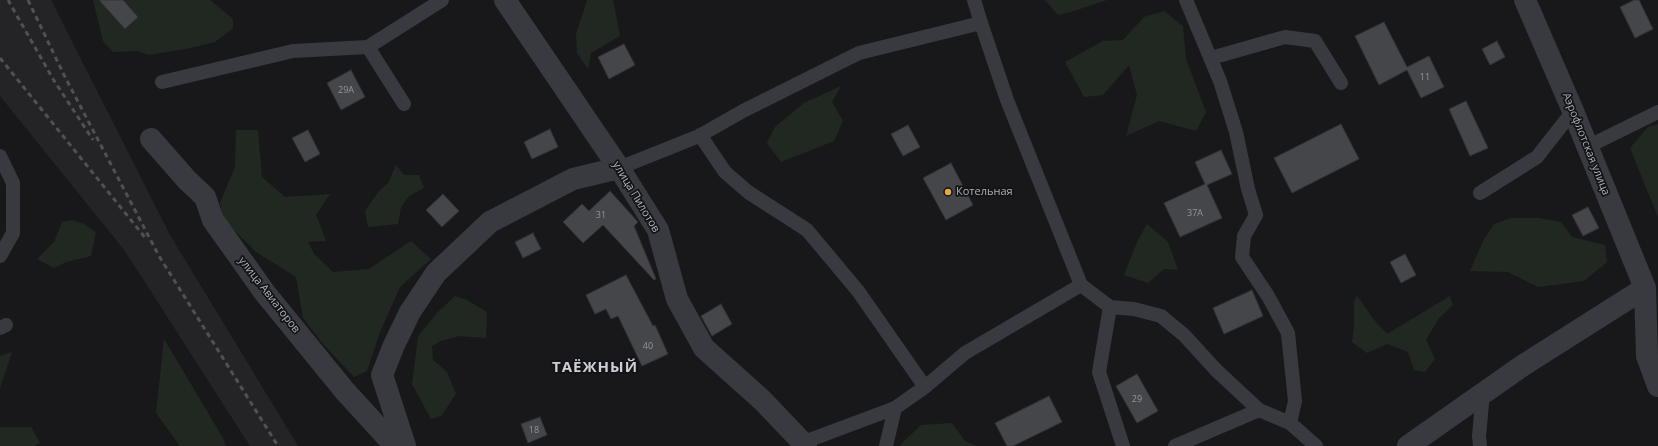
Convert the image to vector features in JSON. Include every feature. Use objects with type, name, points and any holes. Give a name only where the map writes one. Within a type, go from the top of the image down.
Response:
[{"type":"street","name":"улица Пилотов","points":[[505,0],[619,168],[658,230],[677,299],[704,348],[762,400],[805,444]]},
{"type":"street","name":"Аэрофлотская улица","points":[[1525,0],[1587,147],[1652,288]]},
{"type":"street","name":"улица Авиаторов","points":[[151,139],[186,180],[205,197],[213,220],[265,293],[344,390],[395,446]]},
{"type":"street","points":[[404,446],[382,375],[394,345],[410,312],[436,273],[490,222],[573,179],[619,168]]},
{"type":"street","points":[[1652,288],[1647,356],[1658,386]]},
{"type":"street","points":[[1408,446],[1522,366],[1652,288]]},
{"type":"lane","points":[[162,82],[294,51],[368,47],[442,0]]},
{"type":"lane","points":[[974,0],[1007,100],[1082,285],[1110,307],[1134,308],[1161,316],[1184,335],[1216,370],[1259,410],[1290,424],[1316,446]]},
{"type":"lane","points":[[1186,0],[1220,81],[1236,132],[1248,189],[1256,215],[1244,236],[1242,257],[1268,296],[1288,333],[1295,401],[1290,424]]},
{"type":"lane","points":[[619,168],[700,135],[743,111],[859,53],[981,23]]},
{"type":"lane","points":[[1211,58],[1285,37],[1315,41],[1341,83]]},
{"type":"lane","points":[[368,47],[404,104]]},
{"type":"lane","points":[[1480,193],[1536,157],[1573,111]]},
{"type":"lane","points":[[1587,147],[1658,112]]},
{"type":"lane","points":[[700,135],[724,172],[748,192],[807,230],[858,291],[925,387]]},
{"type":"lane","points":[[0,156],[13,184],[13,233],[0,256]]},
{"type":"lane","points":[[805,444],[895,408],[925,387],[965,353],[1082,285]]},
{"type":"lane","points":[[1110,307],[1099,372],[1123,446]]},
{"type":"lane","points":[[1480,446],[1479,436],[1482,394]]},
{"type":"lane","points":[[886,446],[895,408]]},
{"type":"lane","points":[[1175,446],[1259,410]]},
{"type":"shaded area","points":[[0,0],[51,0],[170,235],[298,446],[250,446],[125,251],[0,96]]},
{"type":"shaded area","points":[[93,0],[210,0],[233,19],[233,28],[215,42],[190,48],[149,55],[137,51],[113,52],[103,41]]},
{"type":"shaded area","points":[[587,0],[613,0],[620,36],[591,53],[588,69],[577,53],[576,34]]},
{"type":"shaded area","points":[[1045,0],[1107,0],[1058,15]]},
{"type":"shaded area","points":[[1164,11],[1183,26],[1186,59],[1206,112],[1196,131],[1159,121],[1126,136],[1137,95],[1129,65],[1103,95],[1084,97],[1065,62],[1103,41],[1123,40],[1144,17]]},
{"type":"shaded area","points":[[841,86],[832,102],[843,121],[834,141],[781,162],[767,143],[775,127],[804,103]]},
{"type":"shaded area","points":[[1658,124],[1658,217],[1630,148],[1648,127]]},
{"type":"shaded area","points":[[236,130],[258,130],[262,177],[285,197],[330,194],[316,215],[326,241],[308,242],[314,254],[333,272],[369,269],[411,241],[431,259],[400,287],[380,332],[367,371],[354,377],[323,344],[303,318],[296,277],[256,252],[223,219],[220,203],[235,167]]},
{"type":"shaded area","points":[[396,165],[404,175],[419,175],[424,188],[409,196],[401,207],[398,224],[368,227],[365,211],[379,191],[388,183]]},
{"type":"shaded area","points":[[1511,218],[1539,218],[1561,222],[1572,237],[1605,245],[1607,262],[1584,281],[1538,287],[1508,272],[1470,271],[1483,241],[1494,224]]},
{"type":"shaded area","points":[[72,220],[84,224],[96,232],[91,256],[66,262],[54,268],[37,259],[54,242],[62,222]]},
{"type":"shaded area","points":[[1147,224],[1168,242],[1178,270],[1164,269],[1148,283],[1124,275],[1137,242]]},
{"type":"shaded area","points":[[455,296],[467,300],[487,312],[486,338],[459,336],[441,341],[432,346],[433,360],[447,372],[456,394],[441,416],[431,419],[412,384],[418,336],[438,312]]},
{"type":"shaded area","points":[[1357,296],[1375,321],[1387,334],[1450,296],[1453,305],[1439,318],[1426,340],[1435,359],[1425,372],[1414,370],[1408,352],[1387,344],[1367,353],[1352,342],[1354,327],[1354,301]]},
{"type":"shaded area","points":[[164,339],[223,438],[226,446],[180,446],[156,413]]},
{"type":"shaded area","points":[[12,352],[0,388],[0,356]]},
{"type":"shaded area","points":[[952,423],[965,441],[977,446],[899,446],[921,425]]},
{"type":"shaded area","points":[[0,427],[31,427],[40,443],[34,446],[0,446]]},
{"type":"building","points":[[99,0],[123,0],[138,17],[125,29]]},
{"type":"building","points":[[1634,0],[1639,0],[1653,29],[1635,38],[1620,7]]},
{"type":"building","points":[[1384,22],[1407,67],[1429,56],[1444,87],[1421,98],[1407,70],[1379,85],[1355,36]]},
{"type":"building","points":[[1497,41],[1505,57],[1490,65],[1482,49]]},
{"type":"building","points":[[624,44],[635,65],[609,79],[598,57]]},
{"type":"building","points":[[351,70],[365,97],[341,110],[327,83]]},
{"type":"building","points":[[1466,101],[1488,148],[1470,156],[1449,109]]},
{"type":"building","points":[[1341,124],[1359,159],[1292,193],[1274,158]]},
{"type":"building","points":[[908,125],[920,147],[903,156],[891,134]]},
{"type":"building","points":[[550,129],[558,147],[532,159],[524,142]]},
{"type":"building","points":[[308,130],[320,154],[305,162],[292,138]]},
{"type":"building","points":[[1221,150],[1232,174],[1207,185],[1222,218],[1180,237],[1164,203],[1205,184],[1195,162]]},
{"type":"building","name":"Котельная","points":[[951,163],[973,205],[946,220],[923,178]]},
{"type":"building","points":[[610,191],[638,222],[634,226],[656,279],[654,280],[603,225],[583,243],[563,222],[582,204],[589,211]]},
{"type":"building","points":[[443,194],[459,211],[442,227],[426,210]]},
{"type":"building","points":[[1588,207],[1599,228],[1583,236],[1572,215]]},
{"type":"building","points":[[533,233],[541,249],[523,258],[515,242]]},
{"type":"building","points":[[1405,254],[1416,275],[1401,283],[1390,262]]},
{"type":"building","points":[[626,275],[653,326],[655,325],[668,354],[642,366],[618,316],[611,319],[606,309],[595,314],[586,295]]},
{"type":"building","points":[[1252,290],[1263,316],[1224,334],[1213,308]]},
{"type":"building","points":[[721,304],[732,324],[712,336],[701,316]]},
{"type":"building","points":[[1137,374],[1158,411],[1137,423],[1116,386]]},
{"type":"building","points":[[1049,396],[1062,422],[1013,446],[1007,446],[995,423]]},
{"type":"building","points":[[540,417],[547,435],[528,443],[521,424]]},
{"type":"railway","points":[[8,0],[53,79],[93,140]]},
{"type":"railway","points":[[28,0],[64,75],[159,256],[278,446]]},
{"type":"railway","points":[[0,58],[147,240]]},
{"type":"place","name":"Котельная","points":[[948,192]]},
{"type":"district","name":"ТАЁЖНЫЙ","points":[[595,368]]}]
